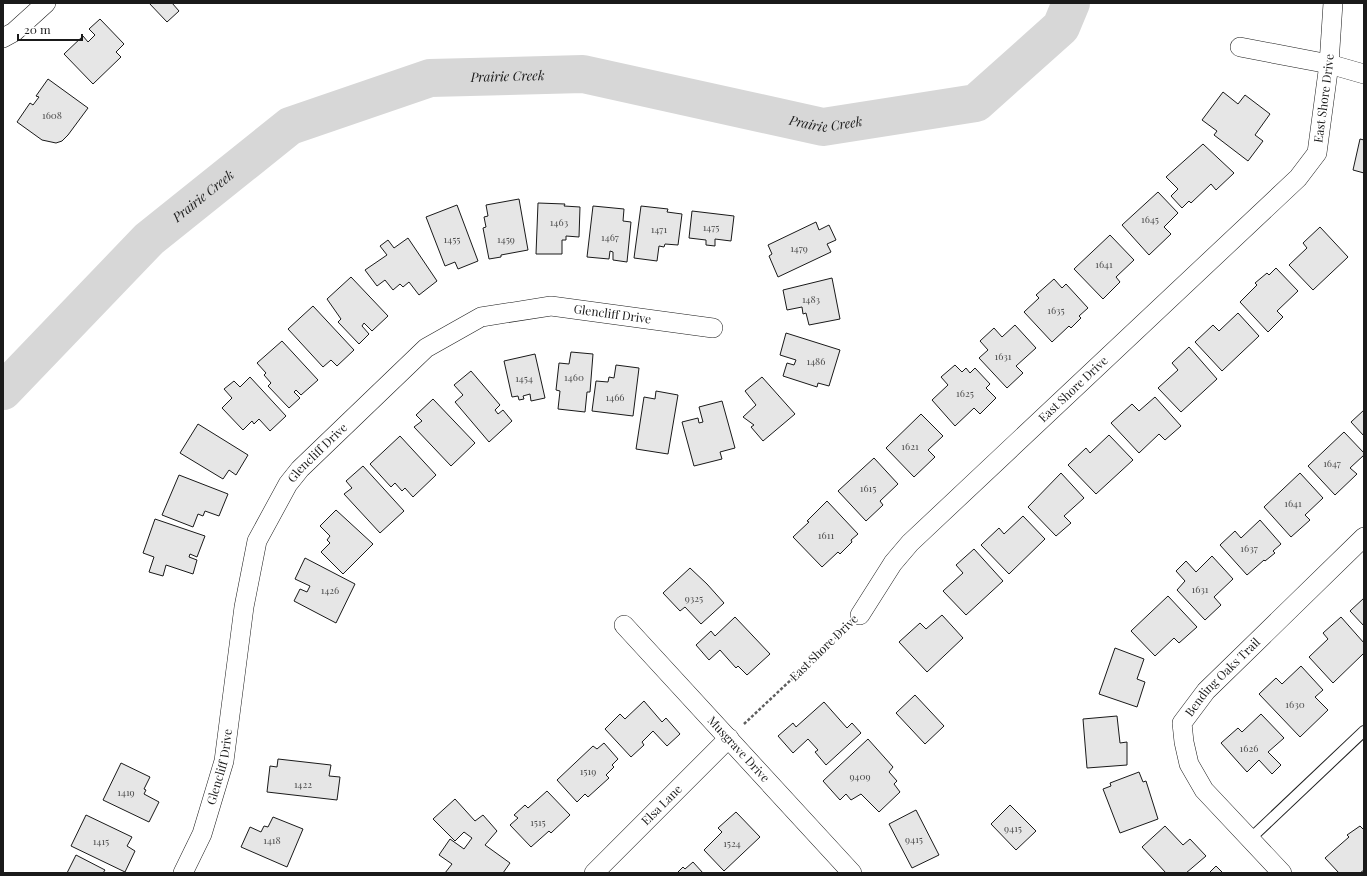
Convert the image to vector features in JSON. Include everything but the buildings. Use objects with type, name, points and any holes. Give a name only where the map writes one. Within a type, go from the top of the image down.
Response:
[{"type":"street","points":[[3,38],[14,32],[46,3]]},
{"type":"street","name":"East Shore Drive","points":[[860,615],[893,563],[910,543],[1298,178],[1317,152],[1329,64],[1333,3]]},
{"type":"street","points":[[1240,47],[1329,64],[1364,74]]},
{"type":"street","name":"Glencliff Drive","points":[[183,873],[202,834],[224,760],[244,607],[257,541],[288,484],[300,469],[426,348],[481,317],[551,306],[713,328]]},
{"type":"street","name":"Bending Oaks Trail","points":[[1282,873],[1204,790],[1189,764],[1184,742],[1182,723],[1206,691],[1364,537]]},
{"type":"street","name":"Musgrave Drive","points":[[624,625],[852,873]]},
{"type":"street","name":"Elsa Lane","points":[[594,873],[729,738]]},
{"type":"lane","points":[[1250,838],[1364,731]]},
{"type":"path","name":"East Shore Drive","points":[[729,738],[860,615]]},
{"type":"waterway","name":"Prairie Creek","points":[[3,391],[149,239],[290,126],[430,78],[583,74],[823,127],[976,103],[1061,27],[1071,3]]}]
